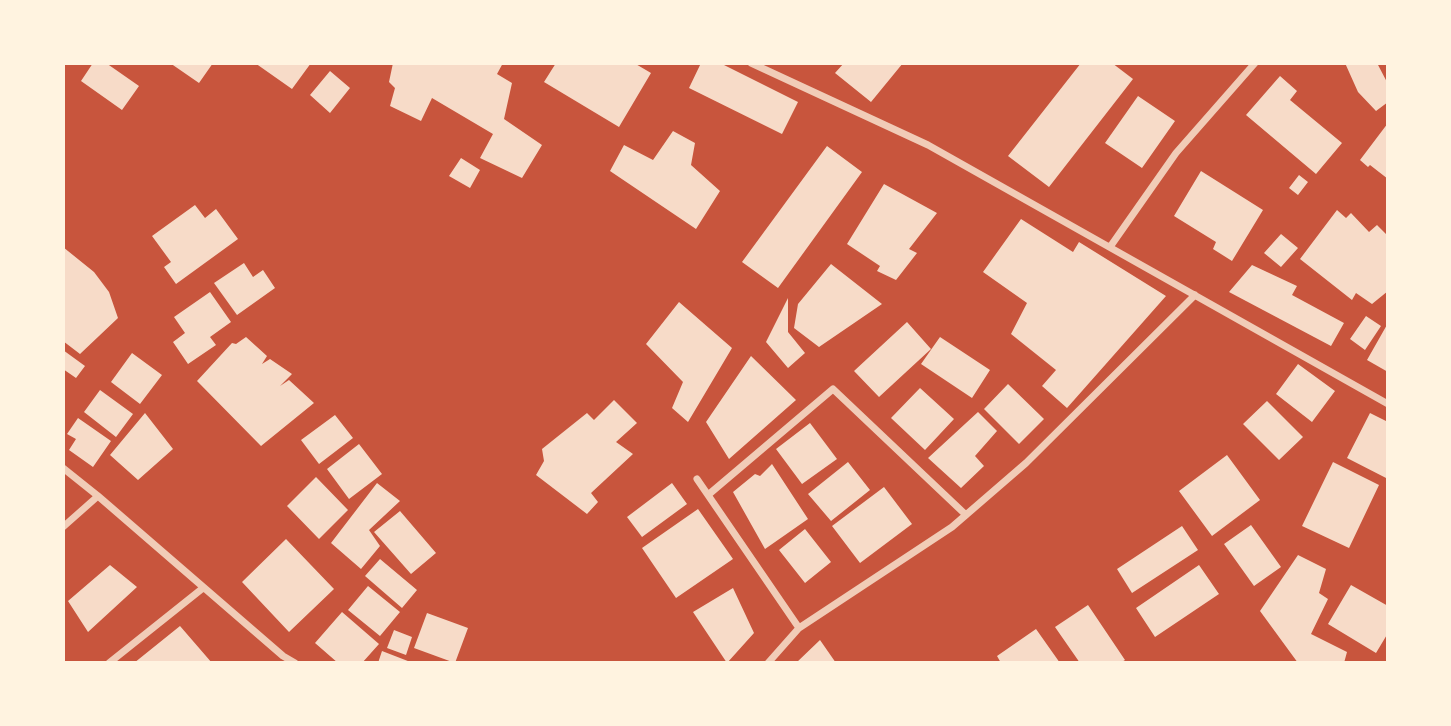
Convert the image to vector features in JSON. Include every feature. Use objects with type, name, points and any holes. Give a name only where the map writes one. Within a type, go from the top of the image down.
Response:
[{"type":"street","points":[[751,63],[928,145],[1388,404]]},
{"type":"street","points":[[1110,247],[1176,153],[1255,63]]},
{"type":"street","points":[[768,663],[799,628],[966,515],[1026,463],[1195,295]]},
{"type":"street","points":[[708,495],[833,389],[966,515]]},
{"type":"street","points":[[63,468],[295,663]]},
{"type":"street","points":[[697,479],[799,628]]},
{"type":"street","points":[[63,527],[99,496]]},
{"type":"street","points":[[109,663],[203,587]]},
{"type":"building","points":[[93,63],[106,63],[139,86],[122,110],[81,81]]},
{"type":"building","points":[[170,63],[213,63],[199,83]]},
{"type":"building","points":[[255,63],[311,63],[292,89]]},
{"type":"building","points":[[393,63],[503,63],[497,74],[512,83],[504,119],[542,145],[522,178],[480,158],[493,134],[432,98],[421,121],[390,106],[395,88],[389,82]]},
{"type":"building","points":[[556,63],[634,63],[651,73],[619,127],[544,82]]},
{"type":"building","points":[[701,63],[720,63],[798,102],[782,134],[689,88]]},
{"type":"building","points":[[844,63],[903,63],[871,102],[835,73]]},
{"type":"building","points":[[1081,63],[1112,63],[1133,79],[1049,187],[1008,156]]},
{"type":"building","points":[[1345,63],[1377,63],[1388,84],[1388,102],[1376,111],[1358,92]]},
{"type":"building","points":[[330,71],[350,88],[330,113],[310,95]]},
{"type":"building","points":[[1280,76],[1297,91],[1290,100],[1342,143],[1316,174],[1246,115]]},
{"type":"building","points":[[1138,96],[1175,121],[1142,168],[1105,143]]},
{"type":"building","points":[[1388,123],[1388,179],[1360,160]]},
{"type":"building","points":[[673,131],[695,143],[691,165],[720,191],[696,229],[610,171],[624,145],[653,160]]},
{"type":"building","points":[[827,146],[862,172],[778,288],[742,262]]},
{"type":"building","points":[[461,158],[480,170],[470,188],[449,176]]},
{"type":"building","points":[[1201,171],[1263,210],[1232,261],[1213,249],[1216,242],[1174,216]]},
{"type":"building","points":[[1299,175],[1308,182],[1298,195],[1289,188]]},
{"type":"building","points":[[884,184],[937,213],[909,249],[917,253],[896,280],[877,271],[880,266],[847,244]]},
{"type":"building","points":[[195,205],[205,218],[216,209],[238,239],[176,284],[164,267],[171,262],[152,236]]},
{"type":"building","points":[[1337,210],[1346,218],[1351,213],[1369,232],[1377,225],[1388,236],[1388,291],[1372,304],[1356,293],[1352,300],[1300,259]]},
{"type":"building","points":[[1021,219],[1073,252],[1079,242],[1166,296],[1067,408],[1042,386],[1056,370],[1011,334],[1027,303],[983,272]]},
{"type":"building","points":[[1281,234],[1298,248],[1281,267],[1264,253]]},
{"type":"building","points":[[63,247],[94,272],[109,292],[118,318],[80,354],[63,341]]},
{"type":"building","points":[[244,263],[253,277],[263,270],[275,288],[237,315],[214,283]]},
{"type":"building","points":[[831,264],[882,304],[819,347],[794,328],[798,304]]},
{"type":"building","points":[[1252,265],[1297,286],[1292,295],[1344,323],[1331,346],[1229,292]]},
{"type":"building","points":[[210,292],[231,322],[210,337],[216,345],[188,364],[173,342],[185,333],[174,317]]},
{"type":"building","points":[[788,298],[788,332],[805,353],[788,368],[766,342]]},
{"type":"building","points":[[679,302],[732,348],[688,422],[672,408],[683,382],[646,344]]},
{"type":"building","points":[[1366,316],[1381,326],[1365,350],[1350,339]]},
{"type":"building","points":[[907,322],[931,349],[879,397],[854,371]]},
{"type":"building","points":[[1388,323],[1388,372],[1367,360]]},
{"type":"building","points":[[246,337],[267,356],[262,364],[270,359],[292,374],[280,386],[289,380],[314,403],[261,446],[197,381],[232,343],[236,344]]},
{"type":"building","points":[[940,337],[990,370],[972,398],[921,364]]},
{"type":"building","points":[[63,350],[85,366],[76,378],[63,369]]},
{"type":"building","points":[[132,353],[162,375],[140,404],[111,382]]},
{"type":"building","points":[[751,356],[796,400],[729,459],[706,422]]},
{"type":"building","points":[[1298,364],[1335,391],[1312,422],[1276,394]]},
{"type":"building","points":[[1008,384],[1044,419],[1019,444],[984,409]]},
{"type":"building","points":[[920,388],[954,419],[925,450],[891,418]]},
{"type":"building","points":[[100,390],[133,414],[116,437],[84,412]]},
{"type":"building","points":[[614,400],[637,423],[616,442],[633,454],[591,493],[598,502],[587,514],[536,475],[544,461],[542,449],[587,413],[594,420]]},
{"type":"building","points":[[1267,401],[1303,437],[1279,460],[1243,424]]},
{"type":"building","points":[[978,412],[997,431],[975,456],[984,466],[961,488],[928,458]]},
{"type":"building","points":[[145,413],[173,449],[138,480],[110,455]]},
{"type":"building","points":[[1370,413],[1388,422],[1388,479],[1347,458]]},
{"type":"building","points":[[335,415],[353,438],[319,464],[301,440]]},
{"type":"building","points":[[78,418],[111,441],[93,467],[69,450],[76,439],[67,434]]},
{"type":"building","points":[[810,423],[837,459],[802,484],[776,449]]},
{"type":"building","points":[[359,444],[382,474],[349,499],[327,469]]},
{"type":"building","points":[[1227,455],[1260,500],[1212,536],[1179,491]]},
{"type":"building","points":[[848,462],[870,490],[831,521],[808,494]]},
{"type":"building","points":[[1333,462],[1379,485],[1349,548],[1302,526]]},
{"type":"building","points":[[772,464],[808,519],[765,549],[733,492],[755,474],[760,476]]},
{"type":"building","points":[[316,477],[348,510],[319,539],[287,506]]},
{"type":"building","points":[[377,483],[400,501],[369,530],[380,546],[361,569],[331,543]]},
{"type":"building","points":[[672,483],[687,504],[642,537],[627,517]]},
{"type":"building","points":[[884,487],[912,524],[860,563],[832,526]]},
{"type":"building","points":[[698,509],[733,559],[676,598],[642,548]]},
{"type":"building","points":[[400,511],[436,553],[411,574],[374,532]]},
{"type":"building","points":[[1251,525],[1281,567],[1254,586],[1224,544]]},
{"type":"building","points":[[1182,526],[1198,550],[1132,593],[1117,569]]},
{"type":"building","points":[[805,529],[831,562],[805,583],[779,550]]},
{"type":"building","points":[[286,539],[334,589],[289,632],[242,582]]},
{"type":"building","points":[[1298,555],[1326,569],[1319,593],[1328,599],[1311,634],[1347,652],[1344,663],[1298,663],[1260,611]]},
{"type":"building","points":[[380,559],[417,590],[402,608],[365,576]]},
{"type":"building","points":[[110,565],[137,587],[88,632],[68,601]]},
{"type":"building","points":[[1199,565],[1219,594],[1155,637],[1136,608]]},
{"type":"building","points":[[1351,585],[1388,606],[1388,633],[1376,653],[1328,624]]},
{"type":"building","points":[[368,586],[400,612],[380,636],[348,610]]},
{"type":"building","points":[[733,588],[754,633],[727,663],[693,612]]},
{"type":"building","points":[[1088,605],[1125,660],[1120,663],[1080,663],[1055,627]]},
{"type":"building","points":[[342,612],[379,644],[362,663],[338,663],[315,643]]},
{"type":"building","points":[[427,613],[468,628],[455,663],[414,648]]},
{"type":"building","points":[[180,626],[212,663],[134,663]]},
{"type":"building","points":[[1036,629],[1060,663],[1001,663],[997,656]]},
{"type":"building","points":[[394,630],[412,637],[406,655],[387,648]]},
{"type":"building","points":[[820,640],[836,663],[796,663]]},
{"type":"building","points":[[382,651],[413,663],[378,663]]}]
